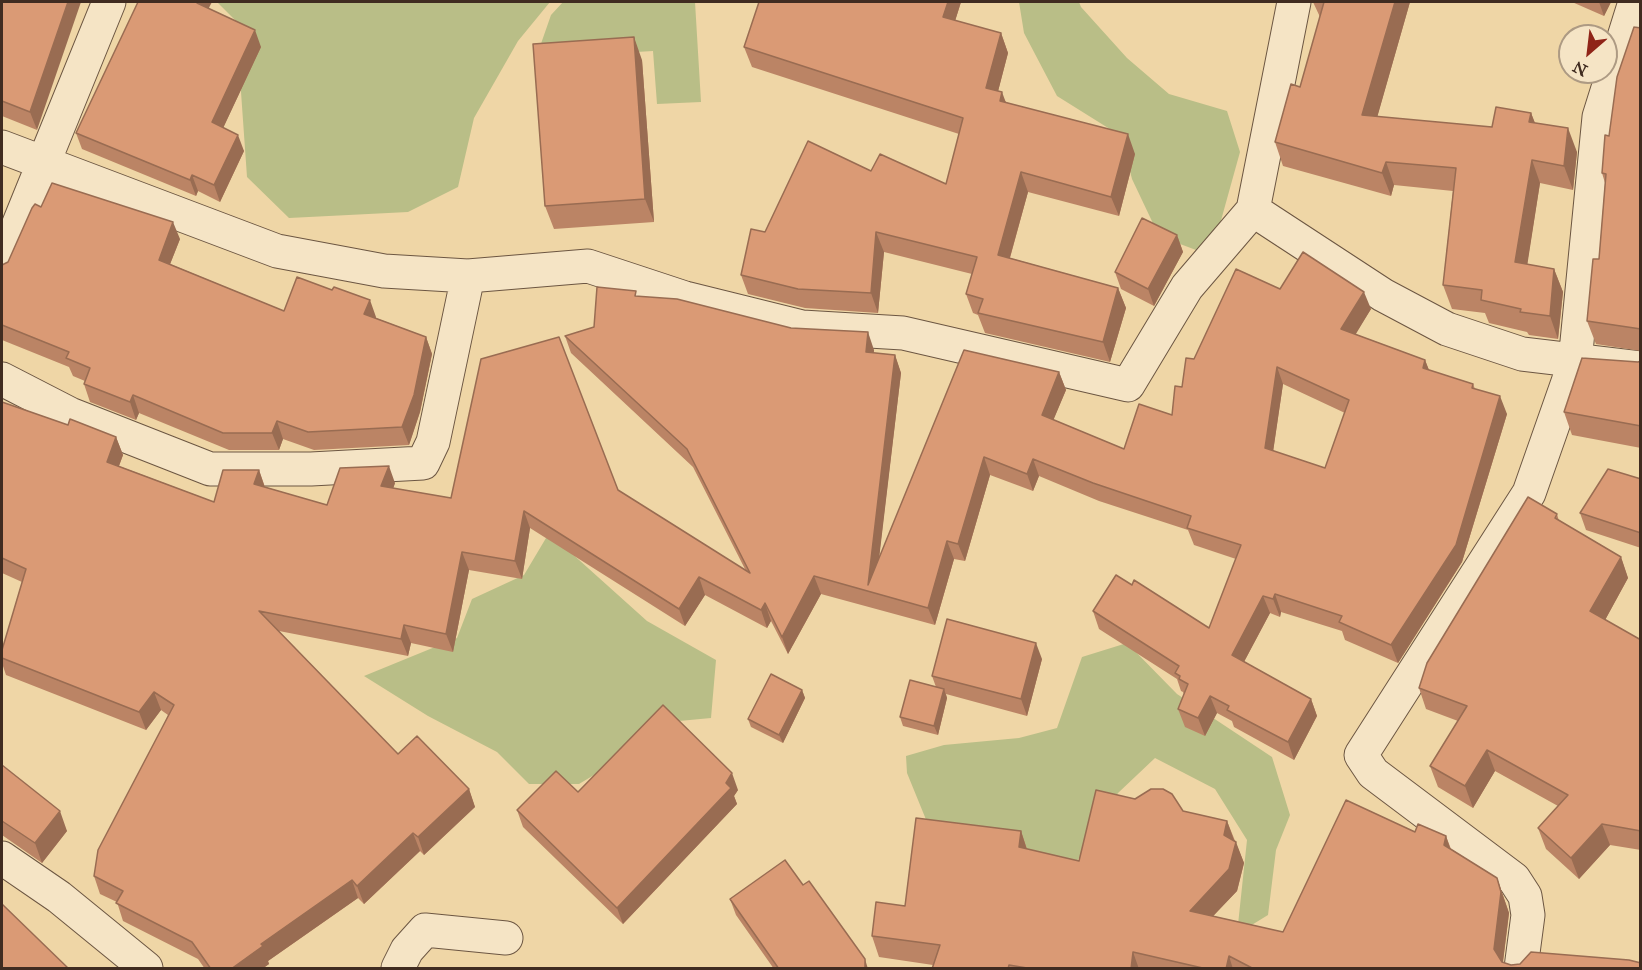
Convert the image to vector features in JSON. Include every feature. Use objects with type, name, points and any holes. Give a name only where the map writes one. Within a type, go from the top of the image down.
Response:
[{"type":"street","points":[[2,265],[109,2]]},
{"type":"street","points":[[2,147],[277,251],[384,271],[468,276],[588,266],[685,298],[802,327],[903,333],[1128,385],[1187,286],[1253,210],[1294,2]]},
{"type":"street","points":[[1521,969],[1527,915],[1525,896],[1514,879],[1373,773],[1361,755],[1529,493],[1575,362],[1599,117],[1635,2]]},
{"type":"street","points":[[1253,210],[1383,295],[1447,329],[1522,354],[1641,368]]},
{"type":"street","points":[[2,378],[70,414],[210,469],[311,469],[423,463],[433,442],[468,276]]},
{"type":"street","points":[[2,858],[59,897],[146,969]]},
{"type":"street","points":[[398,969],[407,950],[425,930],[506,938]]},
{"type":"green space","points":[[217,2],[550,2],[518,41],[474,118],[458,187],[408,212],[289,218],[247,177],[236,21]]},
{"type":"green space","points":[[563,2],[695,2],[701,102],[657,104],[653,51],[536,58],[551,15]]},
{"type":"green space","points":[[1019,2],[1079,2],[1127,58],[1169,94],[1227,111],[1240,152],[1220,224],[1196,250],[1159,236],[1132,179],[1121,136],[1057,96],[1024,33]]},
{"type":"green space","points":[[549,533],[647,621],[716,660],[711,718],[647,724],[614,763],[579,784],[529,784],[497,752],[428,716],[364,676],[457,638],[472,599],[524,575]]},
{"type":"green space","points":[[1127,643],[1177,694],[1272,757],[1290,815],[1276,850],[1268,915],[1237,934],[1247,840],[1215,789],[1155,758],[1118,793],[1088,846],[1061,882],[927,822],[907,773],[906,756],[944,745],[1019,738],[1057,728],[1082,657]]},
{"type":"building","points":[[2,2],[68,2],[30,112],[2,101]]},
{"type":"building","points":[[138,2],[198,2],[255,30],[212,122],[238,135],[214,185],[192,175],[190,180],[76,133]]},
{"type":"building","points":[[759,2],[948,2],[943,17],[1001,33],[986,88],[1002,92],[1000,101],[1128,134],[1111,197],[1021,172],[998,255],[1118,288],[1103,342],[978,313],[983,299],[966,294],[977,257],[876,232],[871,293],[798,289],[741,275],[751,229],[765,232],[808,141],[871,171],[880,154],[946,184],[963,118],[744,47]]},
{"type":"building","points":[[1324,2],[1395,2],[1362,115],[1492,127],[1496,107],[1531,113],[1529,122],[1568,128],[1564,166],[1532,160],[1515,262],[1554,269],[1550,316],[1520,312],[1521,309],[1481,300],[1482,290],[1443,285],[1456,168],[1386,162],[1382,173],[1275,142],[1291,84],[1300,87]]},
{"type":"building","points":[[1634,27],[1641,28],[1641,329],[1587,321],[1593,259],[1599,259],[1606,174],[1602,173],[1605,135],[1609,136],[1618,74]]},
{"type":"building","points":[[634,37],[645,199],[545,206],[533,44]]},
{"type":"building","points":[[52,183],[173,222],[159,260],[284,311],[297,277],[332,290],[334,287],[370,300],[364,314],[426,337],[414,395],[402,427],[308,432],[277,421],[272,433],[223,433],[133,395],[130,402],[84,384],[90,368],[66,358],[69,352],[2,325],[2,265],[8,262],[32,208],[35,204],[41,207]]},
{"type":"building","points":[[1142,218],[1177,235],[1148,289],[1115,272]]},
{"type":"building","points":[[1303,252],[1364,292],[1341,329],[1425,360],[1423,368],[1473,384],[1472,388],[1500,396],[1456,545],[1391,645],[1339,622],[1342,616],[1275,594],[1273,599],[1263,596],[1232,655],[1311,699],[1288,742],[1227,710],[1229,706],[1210,696],[1198,718],[1178,709],[1188,684],[1179,679],[1180,676],[1175,673],[1179,666],[1093,611],[1116,575],[1132,585],[1134,580],[1209,628],[1241,545],[1187,528],[1191,516],[1093,483],[1033,459],[1027,474],[984,457],[958,544],[947,541],[928,608],[814,576],[782,637],[765,603],[761,610],[699,577],[679,609],[524,511],[515,561],[462,552],[446,634],[404,625],[401,639],[259,611],[398,754],[417,736],[469,789],[418,837],[413,833],[357,886],[352,880],[261,944],[263,946],[231,969],[211,969],[192,942],[116,903],[123,891],[94,876],[98,850],[174,705],[154,692],[139,712],[2,658],[2,650],[26,569],[2,558],[2,402],[68,425],[70,419],[116,437],[107,462],[214,502],[223,470],[259,470],[254,484],[327,505],[340,468],[389,466],[381,486],[451,498],[481,359],[559,337],[618,490],[750,573],[687,449],[565,336],[594,327],[597,287],[636,291],[635,296],[677,299],[791,328],[868,332],[866,352],[895,355],[868,585],[964,350],[1059,372],[1042,415],[1124,449],[1139,404],[1172,415],[1175,386],[1182,387],[1186,358],[1194,359],[1236,269],[1280,289]],"holes":[[[1277,367],[1349,400],[1325,468],[1265,448]]]},
{"type":"building","points":[[1582,358],[1641,361],[1641,426],[1564,412]]},
{"type":"building","points":[[1608,469],[1641,479],[1641,533],[1580,513]]},
{"type":"building","points":[[1528,497],[1557,514],[1555,518],[1621,557],[1590,611],[1641,640],[1641,831],[1602,824],[1571,858],[1538,828],[1568,795],[1487,750],[1465,786],[1430,766],[1467,706],[1419,688],[1427,663]]},
{"type":"building","points":[[947,619],[1036,643],[1021,699],[932,676]]},
{"type":"building","points":[[771,674],[802,690],[779,735],[748,719]]},
{"type":"building","points":[[910,680],[944,689],[934,726],[900,717]]},
{"type":"building","points":[[663,705],[732,773],[726,783],[731,788],[617,908],[517,810],[556,771],[578,792]]},
{"type":"building","points":[[2,765],[60,811],[35,843],[2,821]]},
{"type":"building","points":[[1151,789],[1163,789],[1172,794],[1183,811],[1227,821],[1224,835],[1236,842],[1229,869],[1190,911],[1283,932],[1346,800],[1415,832],[1418,824],[1446,836],[1444,845],[1497,878],[1501,892],[1494,949],[1502,962],[1511,965],[1520,964],[1531,952],[1629,960],[1641,963],[1641,969],[1254,969],[1229,956],[1226,969],[1207,969],[1133,952],[1131,969],[1033,969],[1009,965],[1008,969],[932,969],[940,945],[872,936],[876,902],[905,906],[916,818],[1021,831],[1019,847],[1079,861],[1096,790],[1135,799]]},
{"type":"building","points":[[785,860],[803,885],[809,881],[865,959],[865,969],[779,969],[730,899]]},
{"type":"building","points":[[2,904],[69,969],[2,969]]}]
